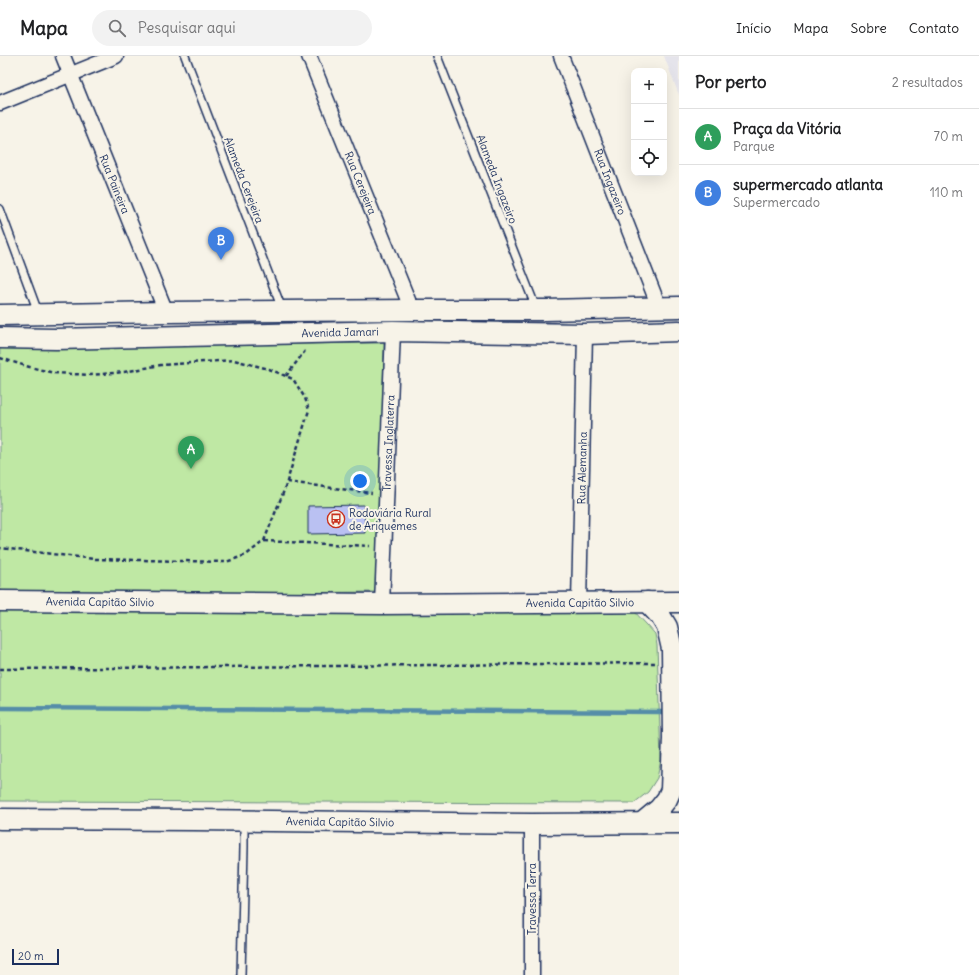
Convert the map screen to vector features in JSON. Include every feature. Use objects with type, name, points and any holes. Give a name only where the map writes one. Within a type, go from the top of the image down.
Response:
[{"type":"main road","name":"Avenida Jamari","points":[[0,316],[166,312],[541,310],[679,307]]},
{"type":"main road","points":[[541,310],[543,333]]},
{"type":"main road","points":[[47,314],[56,339]]},
{"type":"main road","name":"Avenida Jamari","points":[[0,338],[56,339],[393,331],[585,334],[679,331]]},
{"type":"main road","name":"Avenida Capitão Silvio","points":[[0,601],[382,604],[679,602]]},
{"type":"main road","points":[[642,823],[659,809],[667,799],[671,790],[673,738],[672,648],[667,627],[661,617],[647,602]]},
{"type":"main road","name":"Avenida Capitão Silvio","points":[[0,819],[244,820],[532,824],[679,823]]},
{"type":"street","name":"Rua Paineira","points":[[63,56],[166,312]]},
{"type":"street","points":[[0,102],[116,56]]},
{"type":"street","name":"Rua Cerejeira","points":[[309,56],[412,310]]},
{"type":"street","name":"Rua Ingazeiro","points":[[561,56],[659,307]]},
{"type":"street","name":"Travessa Inglaterra","points":[[382,604],[393,331]]},
{"type":"street","name":"Rua Alemanha","points":[[579,603],[585,334]]},
{"type":"street","name":"Travessa Terra","points":[[532,824],[532,975]]},
{"type":"lane","name":"Alameda Cerejeira","points":[[185,56],[283,311]]},
{"type":"lane","name":"Alameda Ingazeiro","points":[[437,56],[541,310]]},
{"type":"lane","points":[[0,209],[47,314]]},
{"type":"lane","points":[[241,975],[244,820]]},
{"type":"path","points":[[286,376],[319,333]]},
{"type":"path","points":[[0,358],[54,373],[91,375],[124,372],[161,365],[234,360],[269,369],[293,379],[305,398],[309,410],[287,482],[264,541],[246,555],[226,562],[95,559],[0,548]]},
{"type":"path","points":[[287,482],[386,495]]},
{"type":"path","points":[[264,541],[384,546]]},
{"type":"path","points":[[0,669],[672,663]]},
{"type":"shaded area","points":[[664,56],[679,56],[679,95]]},
{"type":"green space","points":[[384,343],[379,592],[0,595],[0,347]]},
{"type":"green space","points":[[0,610],[633,610],[655,634],[657,645],[661,760],[657,778],[648,792],[634,803],[0,801]]},
{"type":"building","name":"Rodoviária Rural de Ariquemes","points":[[364,505],[365,533],[308,534],[308,506]]},
{"type":"waterway","points":[[0,708],[665,712]]},
{"type":"place","name":"supermercado atlanta","points":[[221,260]]},
{"type":"place","name":"Praça da Vitória","points":[[191,469]]},
{"type":"place","name":"Rodoviária Rural de Ariquemes","points":[[336,519]]}]
